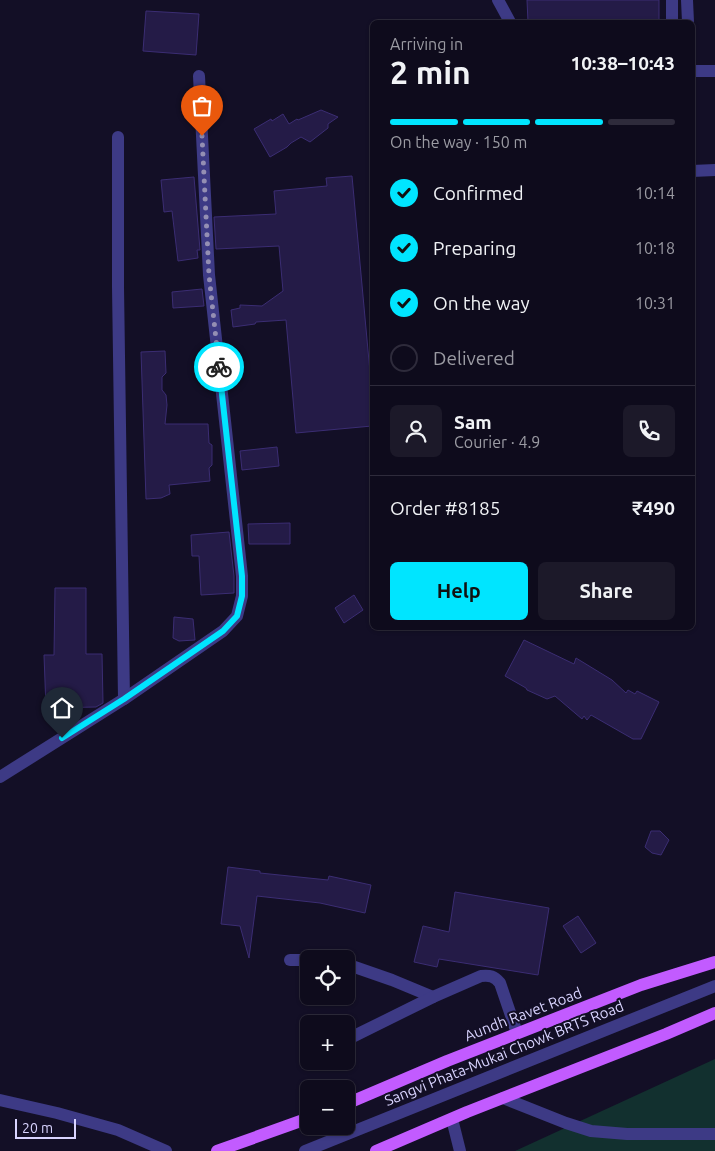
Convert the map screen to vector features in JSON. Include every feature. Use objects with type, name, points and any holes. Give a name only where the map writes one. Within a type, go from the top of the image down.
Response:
[{"type":"main road","name":"Aundh Ravet Road","points":[[355,1100],[446,1061],[641,985],[715,962]]},
{"type":"main road","points":[[376,1151],[715,1013]]},
{"type":"main road","points":[[217,1151],[300,1121]]},
{"type":"street","points":[[498,0],[509,20]]},
{"type":"street","points":[[672,0],[672,20]]},
{"type":"street","points":[[687,0],[688,20]]},
{"type":"street","points":[[695,71],[715,71]]},
{"type":"street","points":[[0,777],[124,699],[223,631],[237,616],[242,596],[242,576],[209,275],[199,76]]},
{"type":"street","points":[[118,137],[118,287],[124,699]]},
{"type":"street","points":[[695,171],[715,170]]},
{"type":"street","points":[[290,960],[300,960]]},
{"type":"street","points":[[355,967],[433,997]]},
{"type":"street","points":[[355,1036],[433,997],[481,976],[488,975],[495,977],[500,983],[517,1034]]},
{"type":"street","name":"Sangvi Phata-Mukai Chowk BRTS Road","points":[[305,1151],[715,986]]},
{"type":"street","points":[[503,1098],[566,1124],[591,1131],[627,1134],[715,1134]]},
{"type":"street","points":[[0,1100],[57,1112],[118,1130],[166,1151]]},
{"type":"street","points":[[452,1119],[460,1151]]},
{"type":"green space","points":[[715,1059],[715,1151],[515,1151]]},
{"type":"building","points":[[527,0],[659,0],[659,20],[528,20]]},
{"type":"building","points":[[146,11],[199,14],[196,55],[143,51]]},
{"type":"building","points":[[321,110],[338,117],[328,124],[328,128],[310,142],[301,137],[270,157],[254,129],[283,114],[289,124]]},
{"type":"building","points":[[352,176],[370,372],[370,426],[296,433],[286,320],[256,322],[255,324],[233,327],[231,310],[240,308],[240,305],[262,306],[283,291],[279,246],[216,249],[214,217],[276,214],[274,191],[327,186],[326,178]]},
{"type":"building","points":[[194,177],[200,250],[197,250],[198,258],[178,261],[172,211],[164,212],[161,180]]},
{"type":"building","points":[[202,289],[204,306],[173,308],[172,292]]},
{"type":"building","points":[[165,351],[166,373],[162,377],[162,390],[166,395],[167,405],[165,424],[208,424],[209,443],[212,445],[212,465],[209,468],[210,481],[169,485],[170,494],[161,498],[146,499],[141,352]]},
{"type":"building","points":[[277,447],[279,466],[242,470],[240,451]]},
{"type":"building","points":[[290,523],[290,544],[249,544],[248,524]]},
{"type":"building","points":[[229,532],[234,593],[201,595],[199,556],[192,556],[191,535]]},
{"type":"building","points":[[55,588],[86,588],[86,654],[102,654],[103,703],[96,707],[46,708],[44,655],[54,655]]},
{"type":"building","points":[[354,595],[363,610],[344,623],[335,608]]},
{"type":"building","points":[[174,617],[193,619],[195,640],[179,641],[173,638]]},
{"type":"building","points":[[524,640],[574,664],[576,658],[612,680],[626,693],[628,690],[635,694],[637,691],[659,702],[641,739],[633,739],[591,715],[587,720],[584,716],[582,719],[555,696],[547,699],[527,690],[505,676]]},
{"type":"building","points":[[651,831],[660,831],[669,840],[661,855],[652,853],[645,847]]},
{"type":"building","points":[[228,867],[260,871],[260,873],[328,880],[329,876],[371,885],[365,913],[320,903],[257,896],[249,958],[240,926],[221,924]]},
{"type":"building","points":[[455,892],[549,908],[538,975],[439,959],[437,967],[414,962],[423,926],[449,932]]},
{"type":"building","points":[[578,916],[596,943],[581,953],[563,926]]},
{"type":"way so far","points":[[202,136],[209,275],[219,367]]},
{"type":"route","points":[[62,738],[124,699],[223,631],[237,616],[242,596],[242,576],[219,367]]}]
